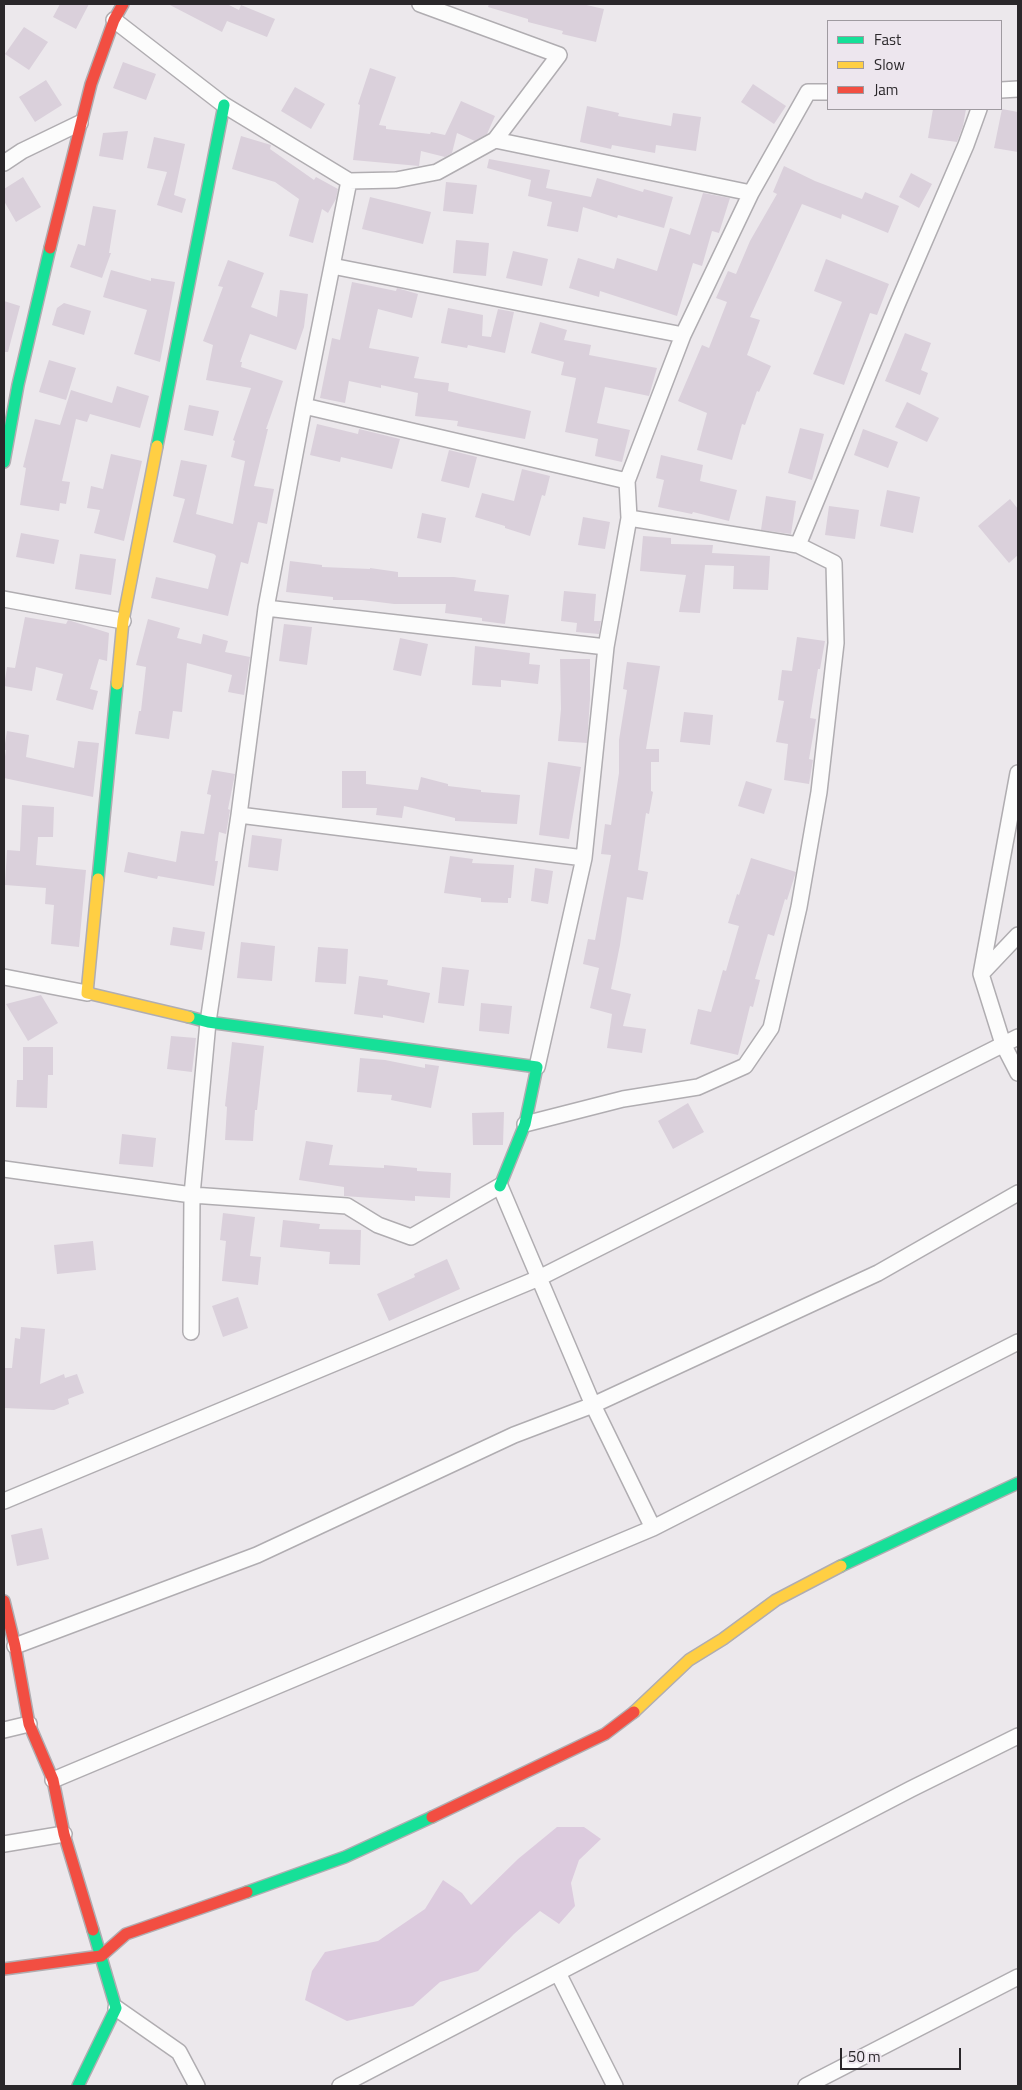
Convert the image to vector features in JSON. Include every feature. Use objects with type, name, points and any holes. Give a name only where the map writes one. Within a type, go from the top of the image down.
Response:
[{"type":"street","points":[[4,462],[18,385],[80,123],[91,84],[114,20],[123,4]]},
{"type":"street","points":[[114,20],[224,105],[349,181],[396,180],[437,172],[495,140],[559,55],[420,4]]},
{"type":"street","points":[[1002,90],[1018,89]]},
{"type":"street","points":[[4,1168],[192,1195],[347,1206],[378,1225],[411,1237],[500,1186],[526,1124],[584,858],[606,647],[630,518],[627,481],[684,335],[751,193],[808,92],[827,92]]},
{"type":"street","points":[[87,993],[123,621],[224,105]]},
{"type":"street","points":[[798,545],[896,305],[966,145],[979,110]]},
{"type":"street","points":[[4,163],[22,151],[80,123]]},
{"type":"street","points":[[495,140],[751,193]]},
{"type":"street","points":[[191,1332],[192,1195],[208,1022],[266,608],[349,181]]},
{"type":"street","points":[[332,266],[684,335]]},
{"type":"street","points":[[4,390],[18,385]]},
{"type":"street","points":[[304,406],[627,481]]},
{"type":"street","points":[[526,1124],[623,1099],[698,1087],[745,1066],[771,1028],[799,906],[819,792],[836,643],[834,562],[798,545],[630,518]]},
{"type":"street","points":[[4,600],[123,621]]},
{"type":"street","points":[[266,608],[606,647]]},
{"type":"street","points":[[1018,773],[981,974],[1002,1044],[1018,1073]]},
{"type":"street","points":[[238,815],[584,858]]},
{"type":"street","points":[[981,974],[1018,935]]},
{"type":"street","points":[[4,976],[87,993],[208,1022],[537,1067]]},
{"type":"street","points":[[4,1501],[539,1278],[1002,1044],[1018,1038]]},
{"type":"street","points":[[500,1186],[593,1405],[653,1528]]},
{"type":"street","points":[[16,1646],[257,1555],[514,1435],[593,1405],[878,1273],[1018,1193]]},
{"type":"street","points":[[53,1780],[653,1528],[1018,1342]]},
{"type":"street","points":[[4,1969],[101,1956],[126,1934],[345,1857],[605,1734],[631,1715],[688,1660],[723,1640],[776,1600],[857,1558],[1018,1484]]},
{"type":"street","points":[[4,1601],[16,1646],[29,1724],[53,1780],[64,1834],[116,2008],[179,2052],[197,2086]]},
{"type":"street","points":[[4,1730],[29,1724]]},
{"type":"street","points":[[340,2086],[893,1798],[1018,1736]]},
{"type":"street","points":[[4,1844],[64,1834]]},
{"type":"street","points":[[558,1973],[615,2086]]},
{"type":"street","points":[[806,2086],[1018,1977]]},
{"type":"street","points":[[78,2086],[116,2008]]},
{"type":"shaded area","points":[[557,1827],[584,1827],[601,1839],[579,1860],[571,1883],[575,1906],[559,1924],[540,1911],[514,1934],[478,1971],[440,1982],[413,2006],[347,2021],[305,2000],[312,1971],[325,1952],[378,1941],[425,1909],[443,1880],[462,1893],[471,1905],[518,1859]]},
{"type":"building","points":[[60,4],[89,4],[76,29],[53,17]]},
{"type":"building","points":[[168,4],[227,4],[239,10],[241,5],[275,19],[267,37],[227,21],[222,32]]},
{"type":"building","points":[[489,4],[582,4],[604,9],[596,42],[562,34],[563,31],[528,22],[528,19],[488,7]]},
{"type":"building","points":[[24,27],[48,42],[29,70],[5,54]]},
{"type":"building","points":[[123,62],[156,74],[146,100],[113,88]]},
{"type":"building","points":[[370,68],[396,77],[379,125],[386,126],[386,129],[430,134],[431,132],[445,135],[461,101],[495,116],[487,134],[475,141],[457,133],[452,153],[445,157],[421,151],[419,166],[353,160],[360,105],[358,104]]},
{"type":"building","points":[[46,80],[62,105],[35,122],[19,97]]},
{"type":"building","points":[[753,84],[786,106],[774,124],[741,102]]},
{"type":"building","points":[[295,87],[325,104],[311,129],[281,111]]},
{"type":"building","points":[[587,106],[619,113],[618,116],[671,126],[673,113],[701,117],[696,151],[656,145],[655,153],[612,145],[611,149],[580,142]]},
{"type":"building","points":[[1002,109],[1018,112],[1018,152],[994,148]]},
{"type":"building","points":[[933,110],[966,110],[963,126],[957,142],[928,138]]},
{"type":"building","points":[[128,131],[123,160],[99,156],[103,133]]},
{"type":"building","points":[[241,136],[271,145],[270,149],[314,180],[316,177],[338,189],[336,199],[328,213],[322,209],[313,243],[289,236],[299,199],[275,182],[232,169]]},
{"type":"building","points":[[154,137],[185,144],[174,195],[186,199],[182,213],[157,205],[167,172],[147,168]]},
{"type":"building","points":[[489,159],[550,170],[546,188],[591,197],[597,178],[643,192],[644,189],[673,197],[664,228],[618,215],[617,218],[583,207],[578,232],[547,226],[552,202],[528,196],[531,180],[487,168]]},
{"type":"building","points":[[784,166],[815,181],[862,199],[865,192],[899,206],[888,233],[842,214],[841,219],[802,204],[750,317],[760,320],[747,355],[771,366],[759,392],[757,391],[745,425],[742,424],[732,460],[697,450],[707,413],[678,401],[702,345],[709,348],[727,302],[716,298],[728,271],[736,274],[750,241],[777,194],[773,192]]},
{"type":"building","points":[[911,173],[932,184],[919,208],[899,197]]},
{"type":"building","points":[[23,177],[41,207],[16,222],[4,201],[4,189]]},
{"type":"building","points":[[446,182],[477,185],[473,214],[443,211]]},
{"type":"building","points":[[703,193],[730,198],[719,233],[712,231],[702,266],[693,263],[677,316],[600,291],[599,297],[569,288],[578,258],[614,269],[617,258],[657,271],[670,228],[690,235]]},
{"type":"building","points":[[370,197],[431,212],[423,244],[362,229]]},
{"type":"building","points":[[93,206],[116,210],[109,253],[111,253],[102,278],[70,267],[78,244],[85,246]]},
{"type":"building","points":[[456,240],[489,243],[486,276],[453,273]]},
{"type":"building","points":[[513,251],[548,259],[542,286],[506,278]]},
{"type":"building","points":[[826,259],[889,284],[877,315],[870,313],[844,385],[813,374],[842,302],[814,291]]},
{"type":"building","points":[[228,260],[264,273],[251,307],[277,317],[280,290],[308,294],[304,327],[296,350],[250,334],[240,362],[242,362],[241,367],[283,381],[266,429],[268,429],[254,486],[274,489],[267,524],[258,522],[248,564],[241,562],[228,616],[151,598],[156,577],[208,589],[216,556],[173,542],[185,499],[173,496],[181,460],[207,465],[196,514],[233,524],[245,461],[231,457],[235,441],[233,440],[251,388],[206,380],[213,345],[203,341],[223,287],[218,286]]},
{"type":"building","points":[[111,270],[151,281],[151,278],[175,282],[160,362],[134,354],[147,310],[103,297]]},
{"type":"building","points":[[352,282],[396,291],[397,288],[418,294],[412,318],[378,309],[369,348],[419,357],[414,378],[449,383],[448,391],[531,411],[525,439],[457,426],[458,421],[415,416],[418,393],[381,385],[381,388],[349,381],[345,403],[320,398],[332,338],[340,340]]},
{"type":"building","points":[[4,301],[20,306],[8,352],[4,352]]},
{"type":"building","points":[[64,303],[91,311],[84,335],[52,325],[57,308]]},
{"type":"building","points":[[448,308],[483,315],[482,336],[491,337],[498,309],[514,312],[505,353],[468,345],[467,348],[441,343]]},
{"type":"building","points":[[540,322],[567,330],[564,340],[591,345],[589,355],[657,368],[649,396],[605,387],[597,423],[630,430],[622,462],[595,456],[598,439],[565,432],[576,378],[561,375],[564,362],[531,353]]},
{"type":"building","points":[[905,333],[931,343],[921,370],[928,373],[920,395],[885,381]]},
{"type":"building","points":[[49,360],[76,368],[66,400],[39,392]]},
{"type":"building","points":[[117,386],[149,396],[140,428],[90,414],[87,422],[76,419],[62,481],[70,482],[66,504],[60,503],[59,511],[20,505],[26,468],[23,467],[35,419],[60,425],[71,390],[112,403]]},
{"type":"building","points":[[907,402],[939,418],[927,442],[895,427]]},
{"type":"building","points":[[189,405],[219,411],[213,436],[184,430]]},
{"type":"building","points":[[317,424],[358,434],[359,429],[400,439],[392,469],[341,457],[340,462],[310,455]]},
{"type":"building","points":[[800,428],[824,434],[812,480],[788,473]]},
{"type":"building","points":[[863,429],[898,442],[888,468],[854,455]]},
{"type":"building","points":[[449,450],[477,457],[469,488],[441,481]]},
{"type":"building","points":[[111,454],[142,461],[124,541],[94,533],[100,510],[87,508],[91,486],[103,489]]},
{"type":"building","points":[[661,455],[703,465],[700,481],[737,490],[729,521],[693,512],[692,514],[658,507],[664,480],[656,478]]},
{"type":"building","points":[[522,469],[550,476],[545,496],[542,495],[530,536],[475,517],[482,493],[514,501]]},
{"type":"building","points":[[887,490],[920,497],[913,533],[880,526]]},
{"type":"building","points":[[766,496],[796,501],[791,534],[761,530]]},
{"type":"building","points":[[1010,499],[1018,509],[1018,555],[1009,563],[978,526]]},
{"type":"building","points":[[829,506],[859,510],[855,539],[825,535]]},
{"type":"building","points":[[422,513],[446,518],[441,543],[417,538]]},
{"type":"building","points":[[583,517],[610,522],[605,549],[578,545]]},
{"type":"building","points":[[21,533],[59,540],[54,564],[16,557]]},
{"type":"building","points":[[643,536],[671,538],[671,544],[713,545],[712,553],[770,556],[768,590],[733,589],[734,566],[705,565],[700,613],[679,612],[686,575],[640,571]]},
{"type":"building","points":[[80,554],[116,559],[111,595],[75,589]]},
{"type":"building","points":[[290,561],[322,565],[322,567],[370,568],[398,572],[398,577],[454,577],[476,580],[474,591],[509,595],[505,624],[482,621],[482,618],[445,613],[446,604],[394,604],[362,600],[333,600],[333,597],[286,592]]},
{"type":"building","points":[[564,591],[596,594],[594,621],[601,621],[599,634],[576,632],[577,623],[561,621]]},
{"type":"building","points":[[25,617],[66,624],[68,620],[109,633],[107,661],[99,659],[90,689],[98,691],[93,710],[56,700],[63,674],[36,667],[32,691],[4,686],[7,667],[15,668]]},
{"type":"building","points":[[148,619],[180,628],[177,638],[201,644],[203,634],[228,641],[225,652],[250,657],[244,695],[228,692],[232,675],[187,663],[182,712],[173,711],[169,739],[135,734],[139,711],[141,711],[146,667],[136,665]]},
{"type":"building","points":[[284,624],[312,627],[307,665],[279,661]]},
{"type":"building","points":[[797,637],[825,641],[820,669],[818,669],[810,718],[816,719],[809,759],[813,760],[809,784],[784,780],[788,744],[776,742],[784,701],[778,700],[782,670],[792,671]]},
{"type":"building","points":[[400,638],[428,644],[421,676],[393,670]]},
{"type":"building","points":[[475,646],[530,653],[529,664],[540,665],[538,684],[501,680],[501,687],[472,685]]},
{"type":"building","points":[[560,659],[590,659],[587,743],[558,741],[561,709]]},
{"type":"building","points":[[627,662],[660,666],[646,749],[659,749],[659,762],[651,762],[651,791],[653,792],[649,814],[646,813],[638,870],[648,872],[643,900],[627,897],[611,989],[631,994],[623,1026],[646,1029],[642,1053],[607,1048],[612,1014],[590,1008],[599,968],[583,964],[588,939],[595,940],[611,855],[601,854],[605,824],[611,825],[619,773],[619,740],[627,690],[623,689]]},
{"type":"building","points":[[684,712],[713,715],[710,745],[680,742]]},
{"type":"building","points":[[7,731],[29,735],[26,757],[74,768],[78,741],[99,743],[93,797],[4,778],[6,750],[4,750]]},
{"type":"building","points":[[548,762],[581,767],[569,839],[539,835]]},
{"type":"building","points":[[212,770],[235,774],[228,809],[230,810],[226,834],[219,832],[215,861],[218,861],[214,886],[158,876],[157,879],[124,872],[128,852],[176,862],[181,831],[204,834],[211,795],[207,794]]},
{"type":"building","points":[[342,771],[366,771],[366,784],[418,790],[421,777],[448,784],[448,786],[481,790],[481,792],[520,795],[517,824],[455,821],[455,818],[404,806],[402,818],[376,815],[377,808],[342,808]]},
{"type":"building","points":[[746,781],[772,789],[764,814],[738,806]]},
{"type":"building","points":[[22,805],[54,807],[53,837],[38,837],[36,865],[86,870],[79,947],[51,944],[54,905],[45,904],[46,888],[5,885],[7,850],[20,851]]},
{"type":"building","points":[[252,835],[282,839],[278,871],[248,867]]},
{"type":"building","points":[[450,856],[473,859],[472,863],[514,865],[511,898],[508,898],[508,903],[481,902],[481,898],[444,893]]},
{"type":"building","points":[[751,858],[796,872],[787,900],[785,899],[774,936],[768,934],[755,979],[760,980],[753,1007],[750,1006],[738,1055],[690,1044],[698,1009],[711,1012],[723,970],[726,971],[739,926],[728,923]]},
{"type":"building","points":[[535,868],[553,871],[548,904],[531,901]]},
{"type":"building","points":[[173,927],[205,932],[202,950],[170,945]]},
{"type":"building","points":[[241,942],[275,946],[272,981],[237,978]]},
{"type":"building","points":[[318,947],[348,949],[346,984],[315,982]]},
{"type":"building","points":[[442,967],[469,970],[464,1006],[438,1003]]},
{"type":"building","points":[[359,976],[388,980],[387,985],[430,993],[424,1023],[383,1015],[383,1018],[354,1014]]},
{"type":"building","points":[[41,995],[58,1023],[28,1041],[6,1004]]},
{"type":"building","points":[[481,1003],[512,1006],[509,1034],[479,1031]]},
{"type":"building","points":[[171,1036],[196,1038],[192,1072],[167,1069]]},
{"type":"building","points":[[232,1042],[264,1046],[257,1110],[255,1110],[253,1141],[225,1140],[227,1107],[225,1106]]},
{"type":"building","points":[[23,1047],[53,1047],[53,1075],[48,1075],[47,1108],[16,1107],[17,1080],[23,1080]]},
{"type":"building","points":[[360,1058],[385,1060],[425,1068],[425,1064],[439,1066],[431,1108],[391,1100],[392,1095],[357,1092]]},
{"type":"building","points":[[688,1103],[704,1132],[673,1149],[658,1121]]},
{"type":"building","points":[[504,1112],[503,1145],[473,1145],[472,1113]]},
{"type":"building","points":[[122,1134],[156,1138],[153,1167],[119,1164]]},
{"type":"building","points":[[306,1141],[333,1145],[329,1165],[384,1168],[384,1165],[417,1168],[417,1171],[451,1173],[450,1198],[415,1196],[415,1201],[344,1196],[344,1187],[299,1180]]},
{"type":"building","points":[[223,1213],[255,1217],[250,1256],[261,1257],[258,1285],[222,1281],[226,1241],[220,1240]]},
{"type":"building","points":[[283,1220],[320,1224],[319,1229],[361,1230],[360,1265],[329,1264],[330,1252],[280,1247]]},
{"type":"building","points":[[93,1241],[96,1270],[57,1274],[54,1245]]},
{"type":"building","points":[[447,1259],[460,1289],[389,1321],[377,1294],[415,1277],[414,1274]]},
{"type":"building","points":[[238,1297],[248,1328],[223,1337],[212,1306]]},
{"type":"building","points":[[21,1327],[45,1329],[40,1384],[64,1374],[65,1378],[77,1374],[84,1393],[68,1399],[69,1404],[54,1410],[4,1408],[4,1368],[12,1368],[15,1338],[20,1339]]},
{"type":"building","points":[[42,1528],[49,1559],[17,1566],[11,1535]]},
{"type":"traffic: fast","points":[[157,446],[224,105]]},
{"type":"traffic: fast","points":[[4,462],[18,385],[50,248]]},
{"type":"traffic: fast","points":[[98,879],[117,684]]},
{"type":"traffic: fast","points":[[189,1017],[208,1022],[537,1067],[525,1124],[500,1186]]},
{"type":"traffic: fast","points":[[841,1566],[1018,1483]]},
{"type":"traffic: fast","points":[[247,1892],[345,1857],[432,1817]]},
{"type":"traffic: fast","points":[[78,2086],[116,2008],[93,1930]]},
{"type":"traffic: slow","points":[[117,684],[123,621],[157,446]]},
{"type":"traffic: slow","points":[[98,879],[87,993],[189,1017]]},
{"type":"traffic: slow","points":[[634,1712],[689,1660],[723,1639],[776,1600],[841,1566]]},
{"type":"traffic: jam","points":[[50,248],[91,84],[114,20],[123,4]]},
{"type":"traffic: jam","points":[[4,1601],[15,1646],[29,1724],[53,1780],[64,1834],[93,1930]]},
{"type":"traffic: jam","points":[[432,1817],[605,1734],[634,1712]]},
{"type":"traffic: jam","points":[[4,1969],[101,1956],[126,1934],[247,1892]]}]
